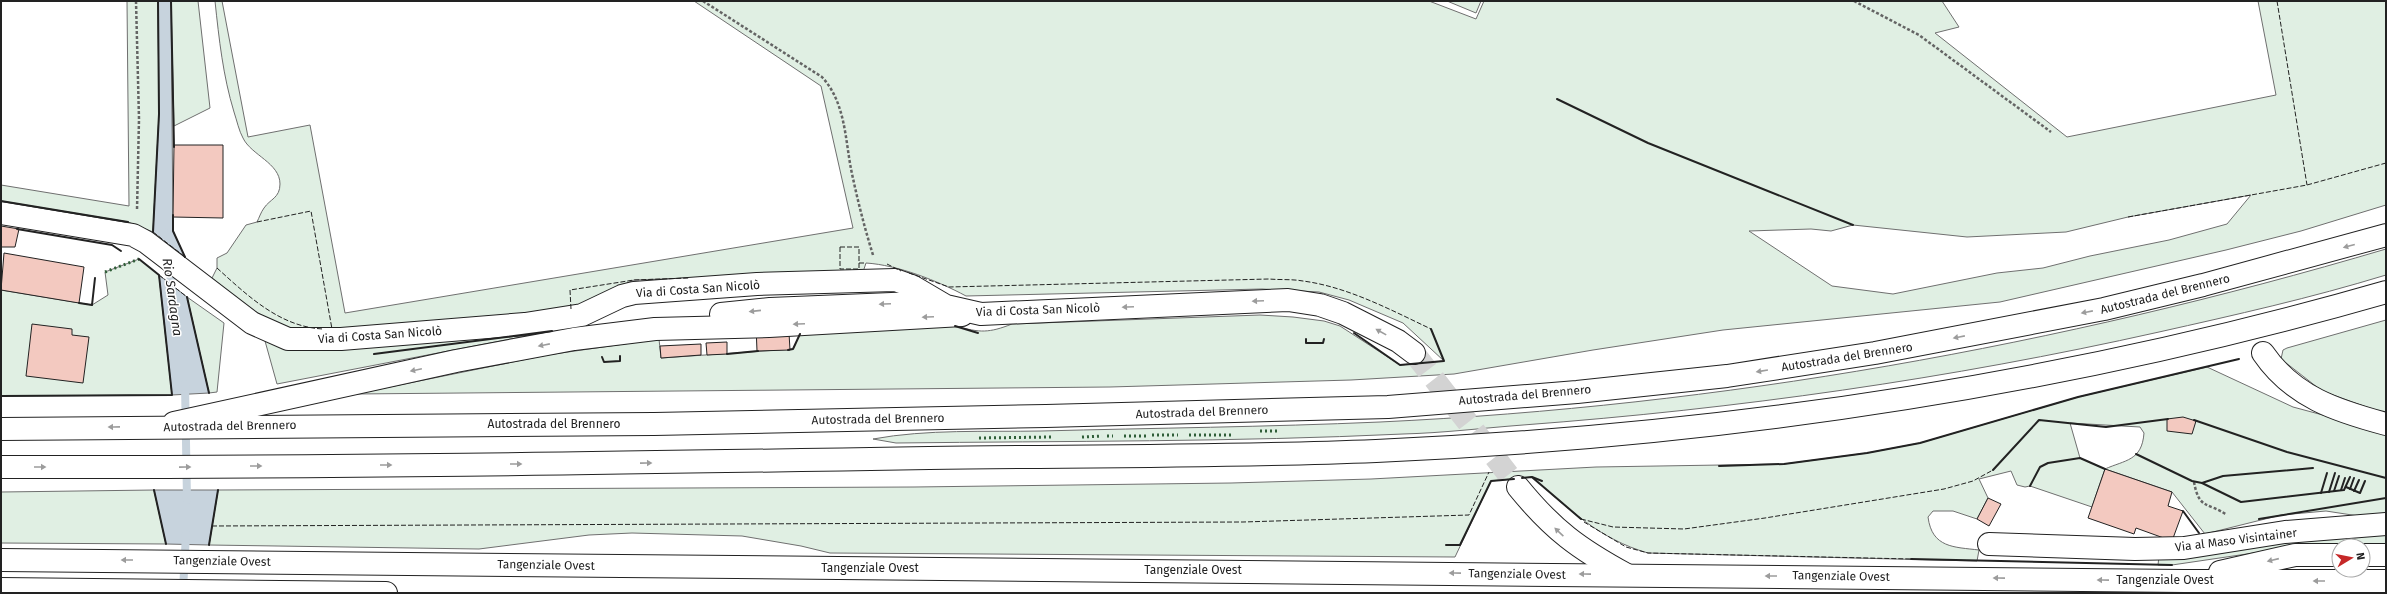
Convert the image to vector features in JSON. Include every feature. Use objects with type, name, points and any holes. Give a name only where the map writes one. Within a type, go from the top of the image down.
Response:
[{"type":"main road","name":"Via di Costa San Nicolò","points":[[1,213],[137,238],[156,250],[258,326],[288,339],[313,340],[524,324],[582,315],[622,296],[634,293],[757,284],[887,280],[912,286],[938,302],[959,310],[981,314],[1288,300],[1320,304],[1343,313],[1398,341],[1414,353]]},
{"type":"main road","name":"Autostrada del Brennero","points":[[1,429],[153,427],[217,420],[646,424],[1062,416],[1388,407],[1577,392],[1727,376],[1875,353],[2081,313],[2203,285],[2386,235]]},
{"type":"main road","points":[[1,467],[644,463],[1375,451],[1620,434],[1866,404],[2073,368],[2241,330],[2386,292]]},
{"type":"main road","points":[[217,420],[456,362],[662,320],[770,309],[938,302]]},
{"type":"main road","points":[[574,339],[655,329],[768,326],[981,314]]},
{"type":"main road","points":[[2263,354],[2280,375],[2300,392],[2354,415],[2386,424]]},
{"type":"main road","points":[[1518,487],[1537,510],[1565,537],[1627,575]]},
{"type":"main road","name":"Via al Maso Visintainer","points":[[1989,544],[2135,549],[2184,548],[2285,532],[2386,524]]},
{"type":"main road","points":[[2184,581],[2295,554],[2331,555]]},
{"type":"main road","points":[[2371,555],[2386,555]]},
{"type":"main road","name":"Tangenziale Ovest","points":[[1,560],[208,560],[561,566],[2184,581],[2386,581]]},
{"type":"main road","points":[[1,589],[166,589],[386,593]]},
{"type":"path","points":[[136,1],[139,119],[137,238]]},
{"type":"path","points":[[703,1],[822,77],[828,84],[839,105],[856,191],[887,280]]},
{"type":"path","points":[[1854,1],[1919,36],[2051,132]]},
{"type":"path","points":[[2194,482],[2196,492],[2203,504],[2229,516]]},
{"type":"green space","points":[[127,1],[158,1],[159,114],[153,232],[128,222],[1,201],[1,185],[129,206]]},
{"type":"green space","points":[[171,1],[198,1],[210,108],[174,126]]},
{"type":"green space","points":[[215,1],[222,1],[248,137],[310,125],[345,313],[853,228],[821,86],[694,1],[1429,1],[1476,19],[1484,1],[1942,1],[1959,27],[1935,33],[2067,137],[2276,95],[2258,1],[2386,1],[2386,205],[2301,231],[2226,250],[2000,302],[1723,330],[1593,350],[1454,374],[1351,380],[1110,387],[355,394],[547,355],[659,339],[661,358],[793,349],[800,334],[956,326],[984,331],[997,329],[1012,324],[1260,315],[1324,321],[1340,326],[1400,365],[1444,361],[1403,323],[1349,300],[1319,292],[1262,289],[966,296],[943,285],[904,270],[866,263],[863,272],[634,280],[571,309],[301,331],[279,325],[242,304],[212,278],[217,268],[217,258],[227,253],[246,225],[257,222],[266,205],[277,195],[280,189],[279,177],[275,170],[247,144],[240,132],[227,85]],"holes":[[[2251,195],[2227,224],[2169,240],[2090,256],[2043,268],[1997,273],[1893,294],[1832,286],[1749,231],[1811,229],[1831,231],[1853,225],[1967,237],[2066,232],[2128,217]]]},
{"type":"green space","points":[[1447,1],[1481,1],[1476,13]]},
{"type":"green space","points":[[2386,249],[2386,275],[2273,306],[2080,349],[2001,364],[1922,378],[1763,401],[1603,418],[1448,432],[1340,437],[1150,441],[896,443],[873,439],[935,432],[1041,431],[1380,422],[1508,414],[1635,402],[1762,386],[1888,366],[2014,342],[2139,315],[2263,284]]},
{"type":"green space","points":[[139,259],[159,275],[172,395],[1,396],[1,290],[92,305],[108,295],[105,272]]},
{"type":"green space","points":[[187,297],[224,323],[217,392],[209,393]]},
{"type":"green space","points":[[2386,320],[2386,414],[2322,391],[2281,359],[2283,350],[2287,348]]},
{"type":"green space","points":[[552,331],[277,384],[265,341],[279,346],[382,344],[484,338]]},
{"type":"green space","points":[[2207,367],[2293,407],[2386,432],[2386,513],[2365,517],[2326,511],[2281,515],[2205,534],[2172,492],[2105,469],[2092,507],[2030,486],[2025,487],[2017,485],[2011,471],[1979,479],[1988,498],[1977,519],[1953,511],[1933,511],[1928,517],[1930,527],[1934,535],[1939,540],[1946,544],[1961,548],[1979,550],[1977,561],[1648,553],[1614,540],[1586,522],[1532,477],[1491,481],[1455,557],[830,553],[801,546],[742,536],[632,533],[589,535],[479,549],[209,545],[218,490],[914,487],[1231,483],[1371,479],[1596,467],[1784,464],[1867,453],[1920,443],[2078,397]],"holes":[[[2070,423],[2140,427],[2144,433],[2143,442],[2140,449],[2126,461],[2105,469],[2080,458]]]},
{"type":"green space","points":[[154,490],[166,544],[1,543],[1,492]]},
{"type":"green space","points":[[2386,535],[2386,546],[2371,546],[2371,538],[2334,538]]},
{"type":"green space","points":[[2331,538],[2331,546],[2301,546],[2172,565],[2158,565],[2159,556],[2300,540]]},
{"type":"water","points":[[158,1],[171,1],[173,231],[185,257],[153,232],[159,114]]},
{"type":"water","points":[[159,275],[187,297],[209,393],[172,395]]},
{"type":"water","points":[[154,490],[218,490],[209,545],[166,544]]},
{"type":"building","points":[[174,145],[223,145],[223,218],[173,217]]},
{"type":"building","points":[[1,226],[19,229],[15,247],[1,247]]},
{"type":"building","points":[[4,253],[84,267],[79,303],[1,290]]},
{"type":"building","points":[[787,299],[790,350],[757,351],[755,301]]},
{"type":"building","points":[[32,324],[72,329],[72,335],[89,337],[83,383],[26,376]]},
{"type":"building","points":[[727,342],[727,354],[707,355],[706,343]]},
{"type":"building","points":[[701,344],[701,355],[661,358],[660,346]]},
{"type":"building","points":[[2183,417],[2196,421],[2192,434],[2167,431],[2167,419]]},
{"type":"building","points":[[2105,469],[2172,492],[2168,506],[2183,511],[2172,541],[2136,528],[2134,534],[2088,518]]},
{"type":"building","points":[[1988,498],[2001,504],[1989,526],[1977,519]]},
{"type":"waterway","name":"Rio Sardagna","points":[[164,232],[173,295]]},
{"type":"waterway","name":"Rio Sardagna","points":[[185,384],[187,500]]},
{"type":"waterway","name":"Rio Sardagna","points":[[183,590],[186,534]]},
{"type":"tunnel","points":[[1414,353],[1518,487]]},
{"type":"hedge","points":[[105,272],[139,259]]},
{"type":"hedge","points":[[1260,431],[1280,431]]},
{"type":"hedge","points":[[1152,435],[1178,435]]},
{"type":"hedge","points":[[1189,435],[1232,435]]},
{"type":"hedge","points":[[1082,437],[1102,436]]},
{"type":"hedge","points":[[1107,436],[1113,436]]},
{"type":"hedge","points":[[1124,436],[1147,436]]},
{"type":"hedge","points":[[979,438],[1052,437]]},
{"type":"fence","points":[[2277,1],[2307,185]]},
{"type":"fence","points":[[2128,217],[2307,185],[2386,163]]},
{"type":"fence","points":[[257,222],[311,211],[332,329]]},
{"type":"fence","points":[[153,232],[185,257]]},
{"type":"fence","points":[[840,247],[859,247],[859,269],[840,269],[840,247]]},
{"type":"fence","points":[[859,263],[866,263]]},
{"type":"fence","points":[[887,264],[901,271]]},
{"type":"fence","points":[[217,268],[253,299],[279,316],[293,323],[323,329]]},
{"type":"fence","points":[[909,273],[949,287],[1269,279],[1299,280],[1336,288],[1353,294],[1385,307],[1431,329]]},
{"type":"fence","points":[[159,275],[187,297]]},
{"type":"fence","points":[[571,309],[570,290],[634,280],[689,278]]},
{"type":"fence","points":[[1581,519],[1613,527],[1684,529],[1765,518],[1944,489],[1973,481],[1993,470]]},
{"type":"fence","points":[[212,526],[1243,522],[1469,515],[1489,472]]},
{"type":"fence","points":[[1584,522],[1626,547],[1648,553],[1911,559]]},
{"type":"wall","points":[[153,232],[159,114],[158,1]]},
{"type":"wall","points":[[171,1],[174,147]]},
{"type":"wall","points":[[1557,99],[1648,143],[1853,225]]},
{"type":"wall","points":[[1,201],[128,222]]},
{"type":"wall","points":[[173,215],[173,231],[185,257]]},
{"type":"wall","points":[[17,229],[112,245],[121,251]]},
{"type":"wall","points":[[1,396],[172,395],[159,275],[139,259]]},
{"type":"wall","points":[[79,303],[92,305],[95,278]]},
{"type":"wall","points":[[187,297],[209,393]]},
{"type":"wall","points":[[955,326],[978,333]]},
{"type":"wall","points":[[1354,333],[1400,365],[1444,361],[1431,329]]},
{"type":"wall","points":[[374,354],[552,331]]},
{"type":"wall","points":[[788,350],[793,349],[800,334]]},
{"type":"wall","points":[[1306,339],[1306,343],[1323,343],[1324,339]]},
{"type":"wall","points":[[727,354],[758,351]]},
{"type":"wall","points":[[602,357],[604,362],[620,361],[620,356]]},
{"type":"wall","points":[[1719,466],[1784,464],[1867,453],[1920,443],[2078,397],[2239,359]]},
{"type":"wall","points":[[1993,470],[2039,420],[2106,427],[2168,419]]},
{"type":"wall","points":[[2194,420],[2287,452],[2386,478]]},
{"type":"wall","points":[[2136,454],[2192,481],[2202,483],[2223,476],[2313,468]]},
{"type":"wall","points":[[2030,486],[2040,467],[2048,463],[2080,458],[2105,469]]},
{"type":"wall","points":[[2321,493],[2327,473]]},
{"type":"wall","points":[[2329,492],[2335,473]]},
{"type":"wall","points":[[2334,491],[2339,476]]},
{"type":"wall","points":[[1522,478],[1532,477],[1542,481]]},
{"type":"wall","points":[[2202,483],[2241,502],[2344,490],[2350,477]]},
{"type":"wall","points":[[1533,478],[1581,519]]},
{"type":"wall","points":[[2341,490],[2345,478]]},
{"type":"wall","points":[[2350,489],[2354,478]]},
{"type":"wall","points":[[1446,545],[1460,545],[1491,481],[1514,479]]},
{"type":"wall","points":[[2354,491],[2359,480]]},
{"type":"wall","points":[[2346,487],[2360,493],[2365,481]]},
{"type":"wall","points":[[154,490],[166,544]]},
{"type":"wall","points":[[209,545],[218,490]]},
{"type":"wall","points":[[2259,519],[2386,498]]},
{"type":"wall","points":[[2183,511],[2199,533]]},
{"type":"wall","points":[[1911,559],[2172,565]]}]
